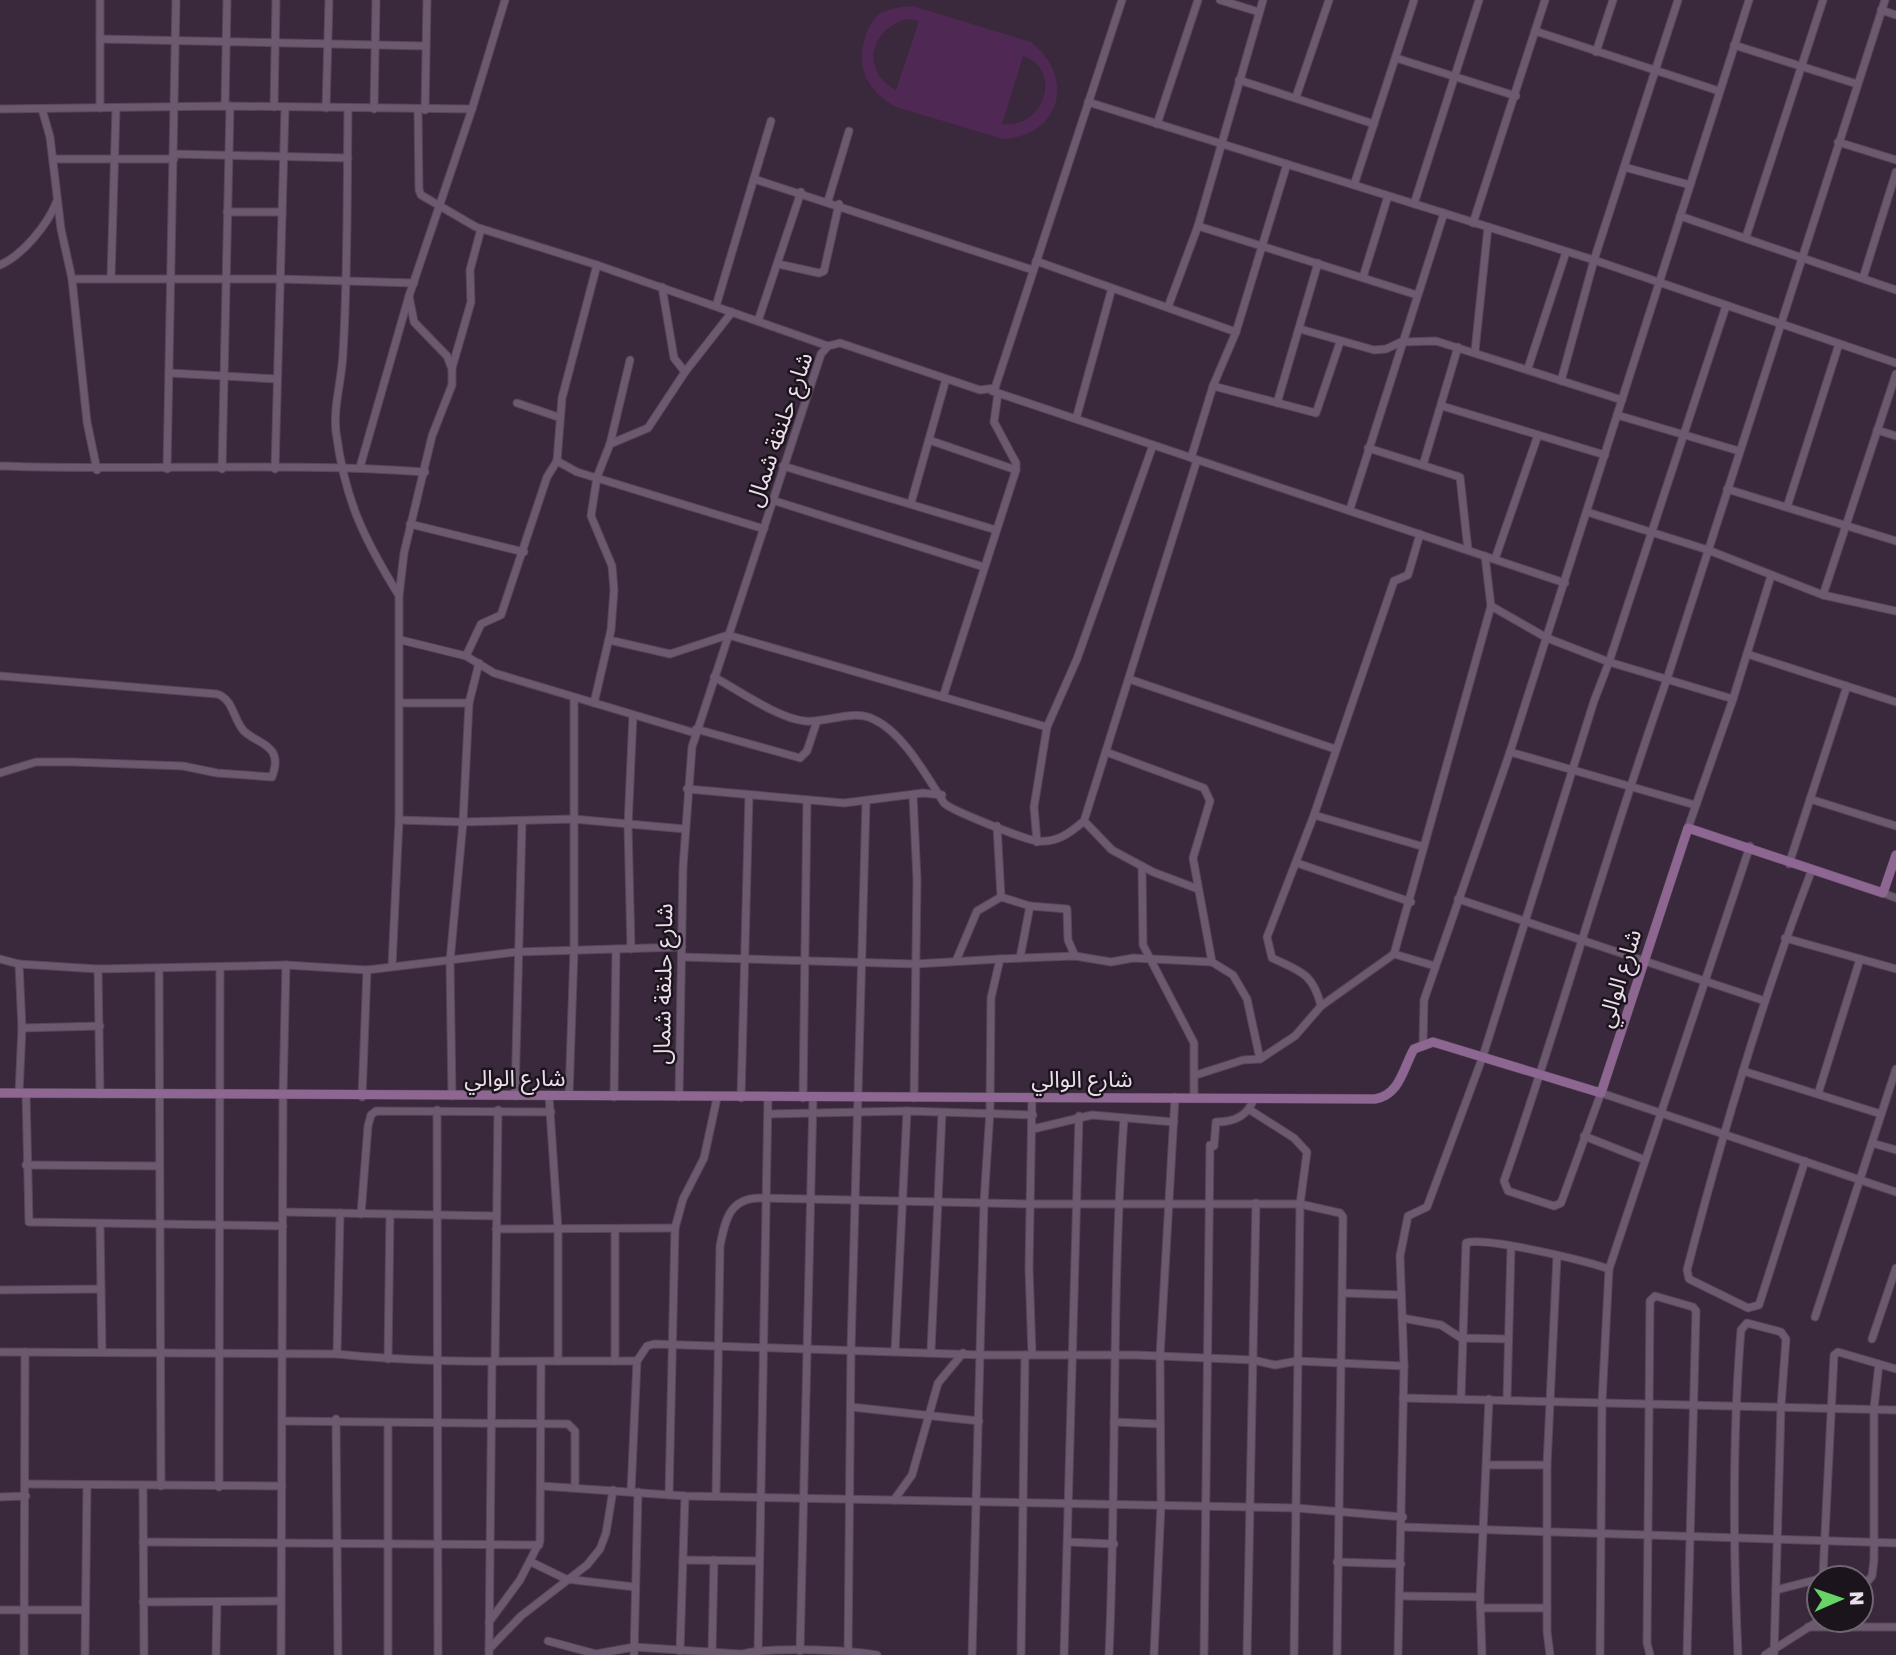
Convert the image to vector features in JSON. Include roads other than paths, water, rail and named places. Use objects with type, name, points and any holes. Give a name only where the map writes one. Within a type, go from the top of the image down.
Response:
[{"type":"main road","points":[[1688,828],[1750,846],[1811,872],[1883,893],[1896,855]]},
{"type":"main road","name":"شارع الوالي","points":[[1601,1093],[1663,896],[1688,828]]},
{"type":"main road","points":[[1423,1043],[1438,1043],[1601,1093]]},
{"type":"main road","name":"شارع الوالي","points":[[0,1093],[515,1096],[551,1103],[569,1096],[990,1100],[1382,1098],[1395,1089],[1410,1057],[1423,1043]]},
{"type":"street","points":[[100,0],[100,108]]},
{"type":"street","points":[[167,469],[176,0]]},
{"type":"street","points":[[222,469],[229,155],[225,42],[227,0]]},
{"type":"street","points":[[274,107],[276,0]]},
{"type":"street","points":[[326,108],[329,0]]},
{"type":"street","points":[[374,109],[376,0]]},
{"type":"street","points":[[427,0],[419,190],[439,206],[481,229],[597,265],[828,346]]},
{"type":"street","points":[[360,467],[409,296],[472,109],[505,0]]},
{"type":"street","points":[[943,697],[1016,470],[1016,463],[994,422],[995,392],[1122,0]]},
{"type":"street","points":[[1157,124],[1198,0]]},
{"type":"street","points":[[1220,0],[1259,12]]},
{"type":"street","points":[[1168,307],[1198,226],[1263,0]]},
{"type":"street","points":[[1296,97],[1329,0]]},
{"type":"street","points":[[1354,185],[1414,0]]},
{"type":"street","points":[[1414,204],[1479,0]]},
{"type":"street","points":[[1473,223],[1545,0]]},
{"type":"street","points":[[1596,52],[1613,0]]},
{"type":"street","points":[[1561,381],[1594,260],[1678,0]]},
{"type":"street","points":[[1423,1043],[1424,1000],[1565,583],[1749,0]]},
{"type":"street","points":[[1746,237],[1823,0]]},
{"type":"street","points":[[1885,0],[1667,679],[1630,784],[1584,942],[1504,1187],[1558,1206],[1601,1093],[1896,1192]]},
{"type":"street","points":[[1881,10],[1896,15]]},
{"type":"street","points":[[1535,31],[1719,91]]},
{"type":"street","points":[[100,39],[425,46]]},
{"type":"street","points":[[1734,45],[1857,84]]},
{"type":"street","points":[[1396,58],[1516,96]]},
{"type":"street","points":[[1239,80],[1374,124]]},
{"type":"street","points":[[1088,102],[1594,260],[1896,363]]},
{"type":"street","points":[[0,109],[227,106],[472,109]]},
{"type":"street","points":[[110,278],[116,107]]},
{"type":"street","points":[[275,469],[285,108]]},
{"type":"street","points":[[42,109],[53,159],[61,229],[72,279],[87,422],[97,470]]},
{"type":"street","points":[[348,109],[343,354],[335,420],[342,469],[355,518],[368,547],[399,596]]},
{"type":"street","points":[[716,306],[771,121]]},
{"type":"street","points":[[828,201],[849,131]]},
{"type":"street","points":[[1838,142],[1896,160]]},
{"type":"street","points":[[53,159],[229,155],[348,158]]},
{"type":"street","points":[[714,677],[791,718],[817,721],[854,715],[870,717],[884,724],[942,795],[945,804],[970,818],[1037,842],[1063,838],[1084,821],[1129,679],[1213,386],[1236,332],[1287,164]]},
{"type":"street","points":[[1624,167],[1690,185]]},
{"type":"street","points":[[1863,278],[1896,172]]},
{"type":"street","points":[[754,178],[1033,270]]},
{"type":"street","points":[[758,321],[801,192]]},
{"type":"street","points":[[1363,277],[1388,196]]},
{"type":"street","points":[[0,265],[24,246],[46,221],[58,197]]},
{"type":"street","points":[[778,264],[819,273],[824,271],[839,204]]},
{"type":"street","points":[[227,212],[282,212]]},
{"type":"street","points":[[1350,509],[1367,448],[1444,213]]},
{"type":"street","points":[[1680,216],[1896,290]]},
{"type":"street","points":[[1198,226],[1417,295]]},
{"type":"street","points":[[1475,351],[1488,227]]},
{"type":"street","points":[[392,965],[399,820],[399,596],[410,524],[432,436],[452,385],[452,369],[471,302],[470,270],[481,229]]},
{"type":"street","points":[[1528,368],[1566,252]]},
{"type":"street","points":[[1036,261],[1236,332]]},
{"type":"street","points":[[1277,403],[1318,263]]},
{"type":"street","points":[[466,656],[476,631],[501,615],[547,477],[557,461],[558,417],[597,265]]},
{"type":"street","points":[[72,279],[280,279],[414,283]]},
{"type":"street","points":[[662,287],[674,358],[685,372]]},
{"type":"street","points":[[1076,419],[1112,288]]},
{"type":"street","points":[[409,296],[414,322],[439,345],[452,369]]},
{"type":"street","points":[[1398,1655],[1403,1527],[1404,1366],[1400,1256],[1406,1219],[1411,1213],[1427,1207],[1483,1056],[1594,701],[1726,306]]},
{"type":"street","points":[[610,444],[648,428],[685,372],[732,312]]},
{"type":"street","points":[[1300,329],[1374,350],[1386,349],[1401,342],[1436,341],[1475,351],[1622,400]]},
{"type":"street","points":[[1213,386],[1313,414],[1319,411],[1340,342]]},
{"type":"street","name":"شارع حلنقة شمال","points":[[679,1097],[685,829],[687,789],[696,731],[821,354],[828,346],[844,344],[984,392],[995,392],[1565,583]]},
{"type":"street","points":[[1787,507],[1839,344]]},
{"type":"street","points":[[1423,465],[1458,347]]},
{"type":"street","points":[[594,703],[609,640],[614,590],[611,566],[591,516],[597,477],[610,444],[630,360]]},
{"type":"street","points":[[169,373],[277,379]]},
{"type":"street","points":[[1823,595],[1896,373]]},
{"type":"street","points":[[911,503],[946,379]]},
{"type":"street","points":[[517,403],[558,417]]},
{"type":"street","points":[[1441,406],[1605,456]]},
{"type":"street","points":[[1617,415],[1739,451]]},
{"type":"street","points":[[1877,430],[1896,436]]},
{"type":"street","points":[[1494,559],[1538,435]]},
{"type":"street","points":[[929,440],[1016,470]]},
{"type":"street","points":[[1037,842],[1034,807],[1046,727],[1077,659],[1153,445]]},
{"type":"street","points":[[1367,448],[1460,477],[1468,550]]},
{"type":"street","points":[[557,461],[597,477],[764,529]]},
{"type":"street","points":[[0,466],[97,470],[360,467],[425,472]]},
{"type":"street","points":[[783,466],[996,530]]},
{"type":"street","points":[[1727,489],[1896,541]]},
{"type":"street","points":[[772,499],[984,567]]},
{"type":"street","points":[[1587,512],[1708,550],[1823,595],[1896,611]]},
{"type":"street","points":[[410,524],[524,552]]},
{"type":"street","points":[[1321,1006],[1317,988],[1308,975],[1272,957],[1267,948],[1270,927],[1297,863],[1394,581],[1408,575],[1420,534]]},
{"type":"street","points":[[1196,1075],[1243,1060],[1260,1059],[1295,1036],[1321,1006],[1394,954],[1411,902],[1421,846],[1491,606],[1485,556]]},
{"type":"street","points":[[1688,828],[1733,699],[1771,576]]},
{"type":"street","points":[[1491,606],[1547,638],[1609,662],[1733,699]]},
{"type":"street","points":[[609,640],[670,654],[728,635],[1046,727]]},
{"type":"street","points":[[401,640],[466,656],[494,673],[575,699],[800,758],[807,751],[817,721]]},
{"type":"street","points":[[1747,654],[1896,702]]},
{"type":"street","points":[[452,1096],[450,961],[463,822],[468,703],[479,663]]},
{"type":"street","points":[[0,676],[223,696],[245,732],[260,739],[270,749],[276,767],[272,776],[262,777],[217,773],[183,766],[48,762],[25,765],[0,773]]},
{"type":"street","points":[[1129,679],[1335,749]]},
{"type":"street","points":[[1789,864],[1847,686]]},
{"type":"street","points":[[569,1096],[574,950],[575,699]]},
{"type":"street","points":[[401,703],[468,703]]},
{"type":"street","points":[[631,949],[628,826],[633,715]]},
{"type":"street","points":[[1106,752],[1204,788],[1210,801],[1194,850],[1198,889],[1212,962]]},
{"type":"street","points":[[1510,752],[1574,772],[1630,784],[1695,805]]},
{"type":"street","points":[[687,789],[807,800],[866,802],[913,795],[942,795]]},
{"type":"street","points":[[741,1098],[749,795]]},
{"type":"street","points":[[913,795],[917,880],[914,1098]]},
{"type":"street","points":[[1810,799],[1896,826]]},
{"type":"street","points":[[800,1650],[812,1113],[808,1098],[807,800]]},
{"type":"street","points":[[849,1653],[851,1349],[866,802]]},
{"type":"street","points":[[1314,815],[1421,846]]},
{"type":"street","points":[[399,820],[522,822],[573,819],[685,829]]},
{"type":"street","points":[[1084,821],[1112,850],[1142,866],[1198,889]]},
{"type":"street","points":[[515,1096],[516,951],[522,822]]},
{"type":"street","points":[[997,827],[1001,897]]},
{"type":"street","points":[[1600,1655],[1602,1402],[1609,1269],[1750,846]]},
{"type":"street","points":[[1297,863],[1411,902]]},
{"type":"street","points":[[1142,866],[1143,945],[1194,1043],[1194,1097]]},
{"type":"street","points":[[1805,1161],[1759,1305],[1748,1308],[1689,1279],[1723,1134],[1785,938],[1811,872]]},
{"type":"street","points":[[1883,893],[1896,898]]},
{"type":"street","points":[[956,961],[977,911],[1001,897],[1030,906],[1067,909],[1068,940],[1075,956]]},
{"type":"street","points":[[1458,899],[1765,1001]]},
{"type":"street","points":[[1020,958],[1030,906]]},
{"type":"street","points":[[1785,938],[1896,969]]},
{"type":"street","points":[[0,959],[19,964],[98,969],[286,965],[367,970],[516,951],[682,947]]},
{"type":"street","points":[[614,1097],[616,949]]},
{"type":"street","points":[[1394,954],[1436,966]]},
{"type":"street","points":[[682,957],[915,964],[1075,956],[1111,962],[1152,959],[1212,962],[1233,975],[1247,999],[1260,1059]]},
{"type":"street","points":[[972,1655],[992,989],[1000,959]]},
{"type":"street","points":[[1818,1094],[1860,959]]},
{"type":"street","points":[[19,964],[29,1222],[283,1226]]},
{"type":"street","points":[[281,1655],[284,1212],[282,1094],[286,965]]},
{"type":"street","points":[[219,1487],[220,967]]},
{"type":"street","points":[[98,969],[100,1094]]},
{"type":"street","points":[[159,969],[161,1486]]},
{"type":"street","points":[[362,1097],[367,970]]},
{"type":"street","points":[[22,1028],[100,1026]]},
{"type":"street","points":[[1815,1317],[1896,1069]]},
{"type":"street","points":[[1743,1071],[1881,1115]]},
{"type":"street","points":[[758,1653],[768,1097]]},
{"type":"street","points":[[1154,1655],[1161,1505],[1160,1356],[1175,1097]]},
{"type":"street","points":[[669,1495],[675,1228],[683,1199],[704,1158],[717,1098]]},
{"type":"street","points":[[1021,1655],[1032,1098]]},
{"type":"street","points":[[1204,1655],[1210,1145],[1214,1146],[1216,1122],[1232,1121],[1250,1110],[1254,1098]]},
{"type":"street","points":[[361,1214],[363,1164],[371,1115],[384,1111],[498,1110],[551,1103],[558,1229],[558,1361]]},
{"type":"street","points":[[437,1110],[440,1360],[438,1655]]},
{"type":"street","points":[[489,1652],[490,1423],[498,1110]]},
{"type":"street","points":[[1250,1110],[1306,1148],[1300,1204],[1294,1655]]},
{"type":"street","points":[[769,1114],[907,1111],[1033,1115]]},
{"type":"street","points":[[895,1351],[907,1111]]},
{"type":"street","points":[[931,1351],[942,1113]]},
{"type":"street","points":[[1033,1129],[1079,1116],[1174,1122]]},
{"type":"street","points":[[1064,1655],[1070,1504],[1074,1203],[1079,1116]]},
{"type":"street","points":[[1109,1655],[1115,1504],[1118,1202],[1124,1118]]},
{"type":"street","points":[[1584,1136],[1645,1160]]},
{"type":"street","points":[[1872,1143],[1896,1150]]},
{"type":"street","points":[[26,1165],[159,1166]]},
{"type":"street","points":[[716,1496],[719,1258],[725,1220],[732,1208],[741,1201],[766,1198],[1031,1204],[1300,1204],[1342,1215],[1336,1655]]},
{"type":"street","points":[[1247,1655],[1256,1203]]},
{"type":"street","points":[[284,1212],[496,1216]]},
{"type":"street","points":[[337,1354],[340,1213]]},
{"type":"street","points":[[388,1359],[390,1214]]},
{"type":"street","points":[[100,1225],[102,1352]]},
{"type":"street","points":[[496,1228],[675,1228]]},
{"type":"street","points":[[615,1229],[615,1360]]},
{"type":"street","points":[[1461,1398],[1465,1244],[1480,1241],[1609,1269]]},
{"type":"street","points":[[1507,1399],[1511,1248]]},
{"type":"street","points":[[1549,1655],[1547,1465],[1557,1256]]},
{"type":"street","points":[[1872,1339],[1896,1268]]},
{"type":"street","points":[[0,1290],[101,1289]]},
{"type":"street","points":[[1343,1293],[1402,1294]]},
{"type":"street","points":[[1650,1655],[1647,1643],[1647,1403],[1650,1301],[1655,1296],[1695,1308],[1687,1655]]},
{"type":"street","points":[[1402,1318],[1441,1325],[1461,1338],[1507,1339]]},
{"type":"street","points":[[1738,1655],[1732,1538],[1734,1405],[1741,1330],[1747,1323],[1785,1334],[1774,1652]]},
{"type":"street","points":[[634,1651],[637,1361],[647,1346],[672,1343],[718,1344],[982,1355],[1208,1357],[1253,1360],[1275,1365],[1297,1361],[1404,1366]]},
{"type":"street","points":[[0,1352],[337,1354],[388,1359],[541,1363],[637,1361]]},
{"type":"street","points":[[24,1655],[25,1352]]},
{"type":"street","points":[[1824,1564],[1829,1407],[1834,1355],[1838,1352],[1896,1369]]},
{"type":"street","points":[[894,1500],[909,1482],[932,1415],[938,1383],[963,1353]]},
{"type":"street","points":[[488,1623],[531,1562],[539,1545],[542,1486],[541,1363]]},
{"type":"street","points":[[1872,1564],[1874,1408],[1879,1364]]},
{"type":"street","points":[[1403,1398],[1896,1410]]},
{"type":"street","points":[[1482,1655],[1480,1597],[1489,1399]]},
{"type":"street","points":[[851,1407],[979,1421]]},
{"type":"street","points":[[283,1421],[336,1419],[388,1424],[540,1423],[572,1426],[575,1488]]},
{"type":"street","points":[[336,1419],[338,1655]]},
{"type":"street","points":[[1114,1422],[1159,1424]]},
{"type":"street","points":[[388,1424],[388,1655]]},
{"type":"street","points":[[1488,1465],[1547,1465]]},
{"type":"street","points":[[26,1484],[282,1486]]},
{"type":"street","points":[[85,1655],[87,1485]]},
{"type":"street","points":[[143,1485],[144,1655]]},
{"type":"street","points":[[542,1486],[685,1496],[1296,1508],[1403,1517]]},
{"type":"street","points":[[489,1652],[566,1579],[587,1564],[600,1549],[606,1533],[612,1490]]},
{"type":"street","points":[[0,1497],[26,1496]]},
{"type":"street","points":[[680,1651],[685,1496]]},
{"type":"street","points":[[1403,1527],[1896,1543]]},
{"type":"street","points":[[143,1542],[386,1546],[539,1545]]},
{"type":"street","points":[[1068,1542],[1114,1544]]},
{"type":"street","points":[[683,1560],[758,1561]]},
{"type":"street","points":[[712,1652],[713,1560]]},
{"type":"street","points":[[531,1562],[566,1579],[635,1587]]},
{"type":"street","points":[[1337,1562],[1401,1564]]},
{"type":"street","points":[[1776,1590],[1805,1583]]},
{"type":"street","points":[[1400,1596],[1480,1597]]},
{"type":"street","points":[[143,1602],[281,1601]]},
{"type":"street","points":[[216,1655],[217,1602]]},
{"type":"street","points":[[1480,1608],[1548,1608]]},
{"type":"street","points":[[0,1610],[85,1610]]},
{"type":"street","points":[[1875,1627],[1896,1627]]},
{"type":"street","points":[[1765,1655],[1774,1652],[1805,1629]]},
{"type":"street","points":[[548,1641],[596,1654],[680,1651],[740,1654],[800,1650],[877,1655]]},
{"type":"street","points":[[489,1652],[495,1655]]}]
